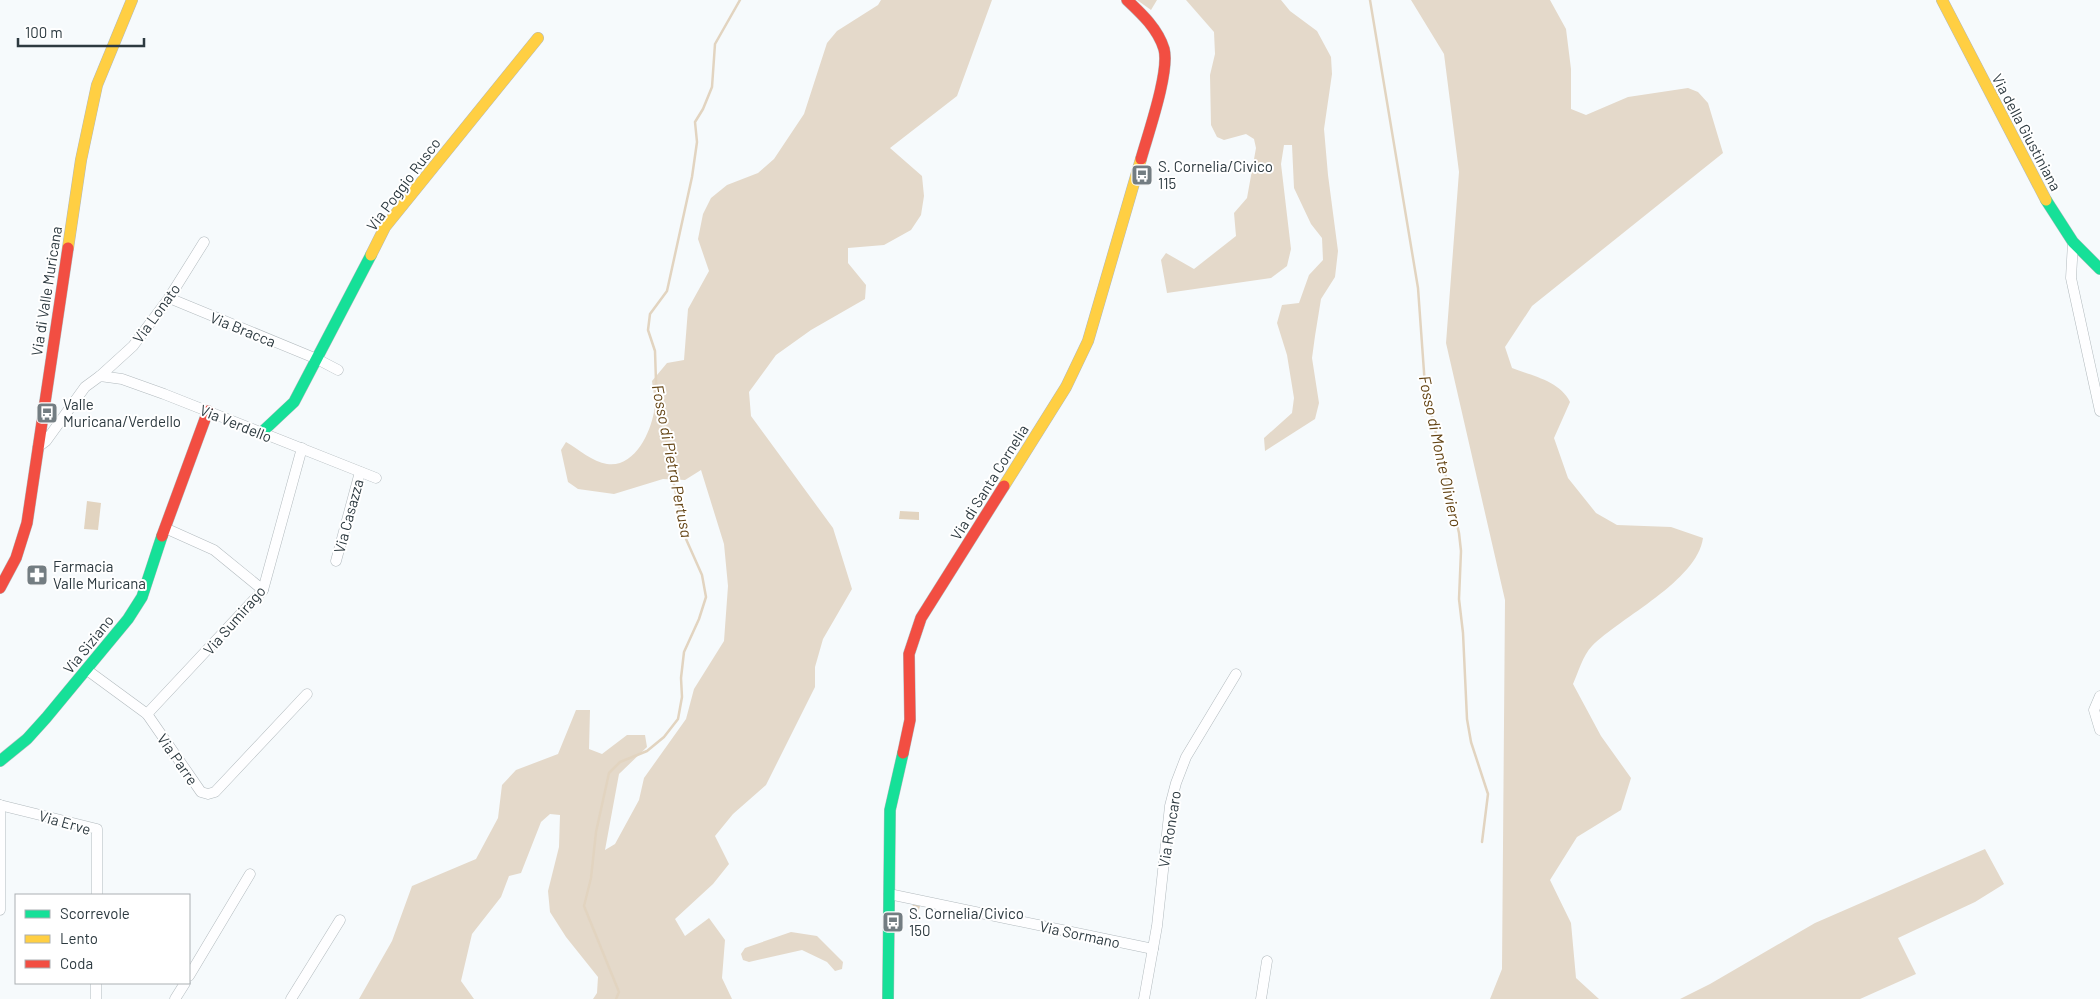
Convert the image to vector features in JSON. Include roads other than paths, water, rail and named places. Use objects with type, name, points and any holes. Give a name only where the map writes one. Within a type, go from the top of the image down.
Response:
[{"type":"street","name":"Via di Valle Muricana","points":[[0,588],[16,558],[22,540],[38,447],[81,160],[89,120],[98,84],[132,0]]},
{"type":"street","name":"Via di Santa Cornelia","points":[[888,999],[890,805],[910,720],[912,703],[908,664],[914,635],[921,618],[1081,360],[1104,289],[1161,87],[1165,59],[1160,39],[1144,15],[1127,0]]},
{"type":"street","name":"Via della Giustiniana","points":[[1942,0],[2044,197],[2073,242],[2100,268]]},
{"type":"street","name":"Via Poggio Rusco","points":[[261,433],[294,402],[385,228],[538,38]]},
{"type":"street","name":"Via Lonato","points":[[100,376],[133,346],[168,298],[204,242]]},
{"type":"street","points":[[2073,242],[2071,278],[2100,411]]},
{"type":"street","name":"Via Bracca","points":[[168,298],[318,359],[338,370]]},
{"type":"street","points":[[38,447],[46,441],[85,387],[100,376]]},
{"type":"street","name":"Via Verdello","points":[[100,376],[122,379],[376,478]]},
{"type":"street","name":"Via Siziano","points":[[0,761],[27,739],[87,670],[142,597],[208,411]]},
{"type":"street","name":"Via Sumirago","points":[[147,714],[264,590],[302,448]]},
{"type":"street","name":"Via Casazza","points":[[336,561],[360,472]]},
{"type":"street","points":[[165,528],[214,550],[264,590]]},
{"type":"street","name":"Via Parre","points":[[87,670],[147,714],[201,792],[208,794],[215,792],[307,694]]},
{"type":"street","name":"Via Roncaro","points":[[1144,999],[1157,926],[1166,832],[1176,783],[1190,750],[1236,674]]},
{"type":"street","points":[[2100,696],[2094,710],[2100,730]]},
{"type":"street","points":[[0,805],[0,910]]},
{"type":"street","name":"Via Erve","points":[[0,805],[97,829],[97,894]]},
{"type":"street","points":[[190,974],[250,874]]},
{"type":"street","name":"Via Sormano","points":[[889,894],[1153,949]]},
{"type":"street","points":[[291,999],[340,920]]},
{"type":"street","points":[[1261,999],[1267,961]]},
{"type":"street","points":[[96,984],[96,999]]},
{"type":"street","points":[[175,999],[184,984]]},
{"type":"waterway","name":"Fosso di Pietra Pertusa","points":[[616,999],[619,992],[584,906],[591,878],[596,832],[609,773],[620,762],[647,751],[664,737],[678,719],[682,697],[681,678],[684,652],[699,619],[706,597],[702,575],[686,539],[673,480],[656,382],[655,351],[648,330],[650,314],[667,291],[692,177],[697,142],[695,122],[703,109],[712,87],[715,44],[740,0]]},
{"type":"waterway","name":"Fosso di Monte Oliviero","points":[[1370,0],[1418,288],[1425,386],[1459,533],[1461,551],[1459,599],[1463,633],[1467,719],[1471,742],[1488,794],[1482,842]]},
{"type":"place","name":"S. Cornelia/Civico 115","points":[[1142,175]]},
{"type":"place","name":"Valle Muricana/Verdello","points":[[47,413]]},
{"type":"place","name":"Farmacia Valle Muricana","points":[[37,575]]},
{"type":"place","name":"S. Cornelia/Civico 150","points":[[893,922]]}]
